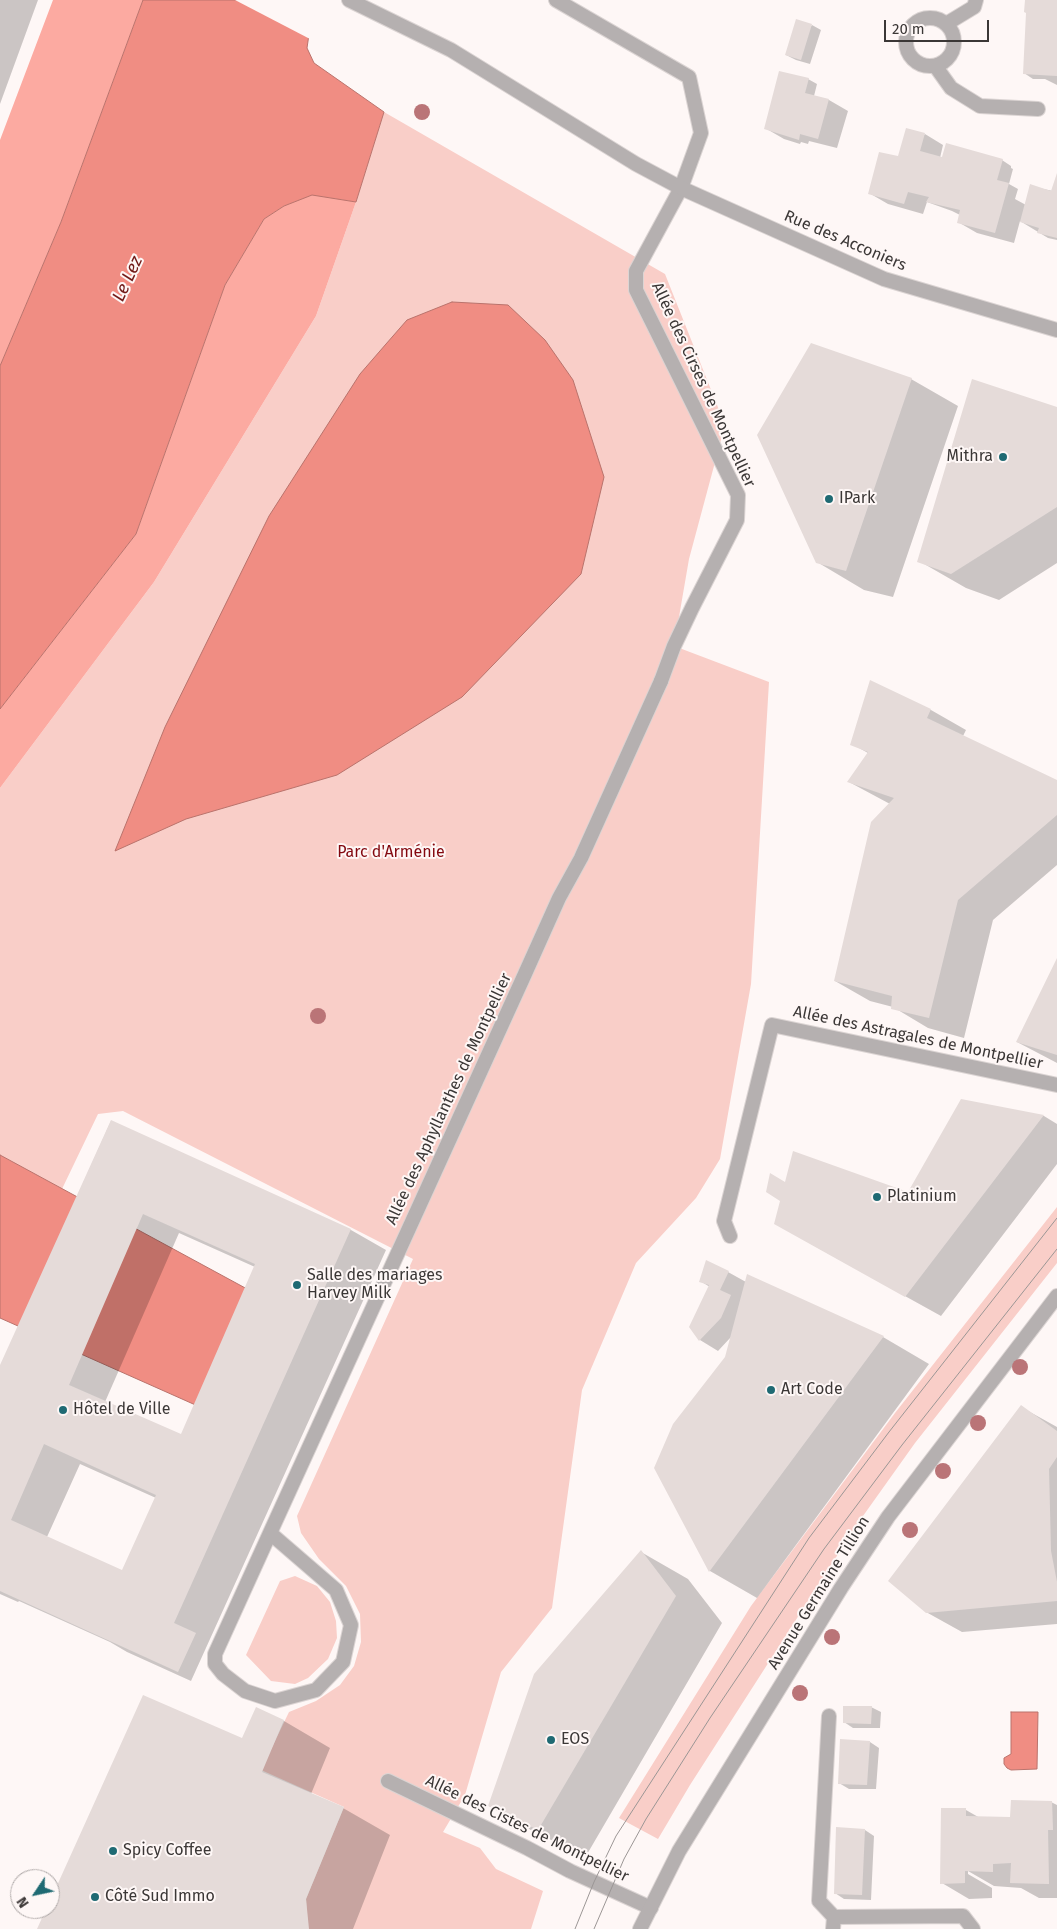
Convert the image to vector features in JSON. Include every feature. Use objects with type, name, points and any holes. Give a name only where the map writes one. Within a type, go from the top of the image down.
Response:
[{"type":"street","name":"Rue des Acconiers","points":[[349,0],[451,50],[636,164],[681,188],[884,279],[1057,330]]},
{"type":"street","points":[[556,0],[689,77],[701,133],[681,188]]},
{"type":"street","points":[[946,24],[974,7],[976,0]]},
{"type":"street","points":[[934,18],[946,24],[953,33],[954,44],[951,54],[944,62],[936,67],[920,64],[909,55],[905,42],[910,28],[920,20],[934,18]]},
{"type":"street","points":[[936,67],[951,88],[980,106],[1038,109]]},
{"type":"street","name":"Allée des Cirses de Montpellier","points":[[661,681],[674,646],[737,520],[738,494],[636,290],[636,271],[681,188]]},
{"type":"street","name":"Allée des Aphyllanthes de Montpellier","points":[[270,1533],[336,1590],[351,1625],[343,1662],[316,1690],[275,1701],[245,1691],[215,1664],[216,1654],[270,1533],[559,898],[581,858],[661,681]]},
{"type":"street","name":"Allée des Astragales de Montpellier","points":[[730,1236],[724,1221],[772,1025],[1057,1085]]},
{"type":"street","name":"Avenue Germaine Tillion","points":[[640,1929],[684,1843],[841,1588],[888,1517],[1057,1296]]},
{"type":"street","points":[[829,1716],[819,1901],[833,1923],[963,1916],[973,1929]]},
{"type":"street","name":"Allée des Cistes de Montpellier","points":[[388,1781],[570,1871],[651,1908]]},
{"type":"green space","name":"Parc d'Arménie","points":[[384,112],[665,274],[725,425],[689,559],[674,646],[769,682],[751,984],[720,1159],[696,1198],[636,1263],[582,1390],[552,1608],[501,1672],[465,1795],[443,1832],[480,1848],[496,1869],[543,1891],[531,1929],[308,1929],[306,1899],[344,1807],[261,1770],[289,1712],[316,1701],[340,1685],[354,1666],[361,1642],[360,1614],[346,1586],[319,1559],[301,1533],[297,1516],[413,1259],[123,1111],[98,1114],[62,1189],[0,1155],[0,788],[154,582],[316,316],[356,202]]},
{"type":"green space","points":[[1057,1207],[1057,1263],[915,1443],[858,1523],[690,1785],[658,1839],[619,1818],[751,1606],[895,1413]]},
{"type":"green space","points":[[295,1576],[317,1586],[330,1602],[336,1621],[337,1638],[328,1659],[308,1678],[295,1684],[271,1681],[246,1655],[280,1581]]},
{"type":"shaded area","points":[[53,0],[143,0],[61,222],[0,366],[0,140]]},
{"type":"shaded area","points":[[312,194],[356,202],[316,316],[154,582],[0,788],[0,709],[136,534],[225,285],[264,219],[284,206]]},
{"type":"water","name":"Le Lez","points":[[143,0],[314,0],[307,48],[314,63],[384,112],[356,202],[312,195],[284,206],[264,219],[225,285],[136,534],[0,709],[0,366],[61,222]]},
{"type":"water","points":[[452,302],[508,305],[545,340],[573,380],[604,477],[581,574],[462,697],[337,775],[186,819],[115,851],[165,727],[269,516],[360,374],[407,320]]},
{"type":"water","points":[[0,1155],[260,1296],[209,1411],[0,1318]]},
{"type":"water","points":[[1011,1712],[1038,1712],[1037,1769],[1011,1770],[1004,1764],[1004,1758],[1011,1754]]},
{"type":"pier","points":[[235,0],[317,0],[310,39]]},
{"type":"building","points":[[1025,0],[1057,0],[1057,76],[1023,74]]},
{"type":"building","points":[[796,19],[812,24],[801,60],[785,55]]},
{"type":"building","points":[[779,71],[809,78],[805,93],[829,99],[818,139],[800,134],[799,140],[764,129]]},
{"type":"building","points":[[906,128],[925,133],[920,151],[942,157],[946,143],[1003,159],[997,180],[1009,183],[995,233],[957,223],[960,210],[926,202],[929,197],[908,192],[904,204],[868,194],[879,152],[898,156]]},
{"type":"building","points":[[1057,173],[1057,238],[1037,233],[1039,228],[1020,222],[1030,184],[1051,191]]},
{"type":"building","name":"IPark","points":[[811,343],[912,378],[846,571],[816,563],[757,435]]},
{"type":"building","name":"Mithra","points":[[972,379],[1057,407],[1057,507],[951,574],[917,562]]},
{"type":"building","points":[[870,680],[931,709],[927,718],[1057,780],[1057,815],[958,900],[929,1018],[891,1009],[892,996],[834,981],[871,822],[894,798],[847,782],[868,752],[850,745]]},
{"type":"building","points":[[1057,958],[1057,1055],[1016,1042]]},
{"type":"building","name":"Platinium","points":[[961,1099],[1044,1115],[905,1297],[774,1224],[780,1201],[766,1192],[770,1173],[785,1182],[793,1151],[908,1192]]},
{"type":"building","name":"Hôtel de Ville","points":[[111,1120],[351,1229],[174,1623],[196,1633],[178,1672],[0,1591],[0,1365]],"holes":[[[143,1214],[255,1264],[181,1434],[69,1385]],[[44,1444],[156,1495],[122,1570],[11,1520]]]},
{"type":"building","points":[[706,1260],[729,1271],[720,1290],[731,1295],[721,1318],[699,1341],[689,1327],[709,1285],[699,1282]]},
{"type":"building","name":"Art Code","points":[[747,1274],[884,1336],[709,1572],[654,1468],[673,1424],[725,1357]]},
{"type":"building","points":[[1021,1405],[1057,1431],[1057,1457],[1049,1469],[1051,1551],[1057,1582],[1057,1601],[926,1613],[888,1581]]},
{"type":"building","name":"EOS","points":[[641,1550],[676,1596],[538,1830],[488,1806],[534,1674]]},
{"type":"building","points":[[143,1695],[242,1738],[256,1707],[284,1720],[262,1772],[344,1807],[306,1899],[309,1929],[37,1929],[42,1919],[60,1919],[60,1879]]},
{"type":"building","points":[[843,1706],[872,1706],[871,1724],[843,1723]]},
{"type":"building","points":[[840,1739],[870,1741],[867,1785],[838,1784]]},
{"type":"building","points":[[1011,1800],[1052,1801],[1053,1830],[1048,1830],[1049,1884],[1010,1883],[1011,1863],[993,1864],[993,1872],[965,1871],[965,1883],[940,1884],[941,1808],[966,1808],[966,1816],[1010,1817]]},
{"type":"building","points":[[836,1827],[865,1829],[862,1895],[834,1894]]},
{"type":"tram line","points":[[575,1929],[594,1882],[616,1836],[809,1538],[889,1432],[1057,1218]]},
{"type":"tram line","points":[[594,1929],[624,1859],[646,1819],[710,1718],[824,1549],[902,1445],[1057,1249]]},
{"type":"place","name":"Mithra","points":[[1003,457]]},
{"type":"place","name":"IPark","points":[[829,499]]},
{"type":"place","name":"Platinium","points":[[877,1197]]},
{"type":"place","name":"Salle des mariages Harvey Milk","points":[[297,1285]]},
{"type":"place","name":"Art Code","points":[[771,1390]]},
{"type":"place","name":"Hôtel de Ville","points":[[63,1410]]},
{"type":"place","name":"EOS","points":[[551,1740]]},
{"type":"place","name":"Spicy Coffee","points":[[113,1851]]},
{"type":"place","name":"Côté Sud Immo","points":[[95,1897]]}]
